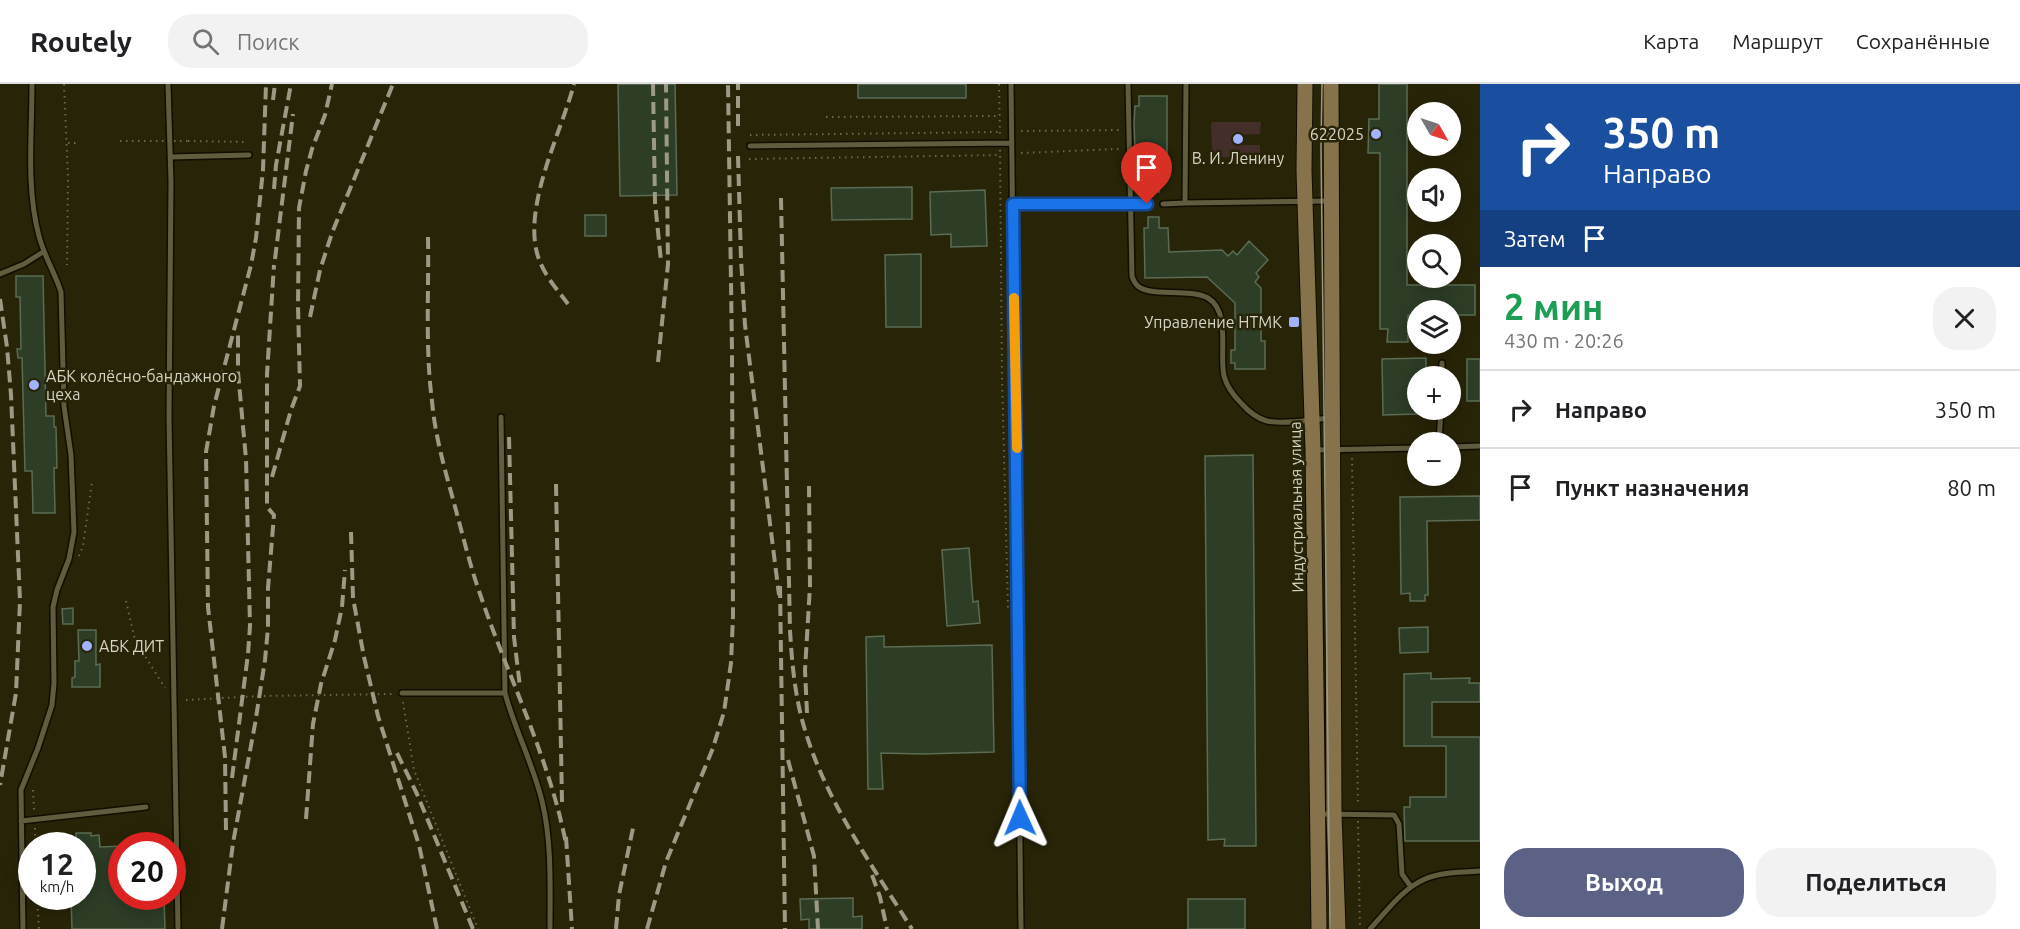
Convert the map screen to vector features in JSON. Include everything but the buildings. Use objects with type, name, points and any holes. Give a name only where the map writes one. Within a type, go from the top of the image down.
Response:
[{"type":"main road","name":"Индустриальная улица","points":[[1305,84],[1304,171],[1313,450],[1319,929]]},
{"type":"main road","points":[[1330,84],[1334,814],[1338,929]]},
{"type":"lane","points":[[23,929],[21,790],[38,748],[54,695],[53,607],[69,559],[74,519],[71,455],[64,406],[61,292],[57,278],[43,252],[32,196],[32,84]]},
{"type":"lane","points":[[168,84],[169,417],[178,929]]},
{"type":"lane","points":[[1011,84],[1021,929]]},
{"type":"lane","points":[[1128,84],[1134,284],[1142,290],[1200,295],[1209,299],[1219,310],[1225,381],[1248,411],[1266,420],[1333,418]]},
{"type":"lane","points":[[1185,203],[1186,84]]},
{"type":"lane","points":[[750,146],[1012,144]]},
{"type":"lane","points":[[170,157],[249,155]]},
{"type":"lane","points":[[1163,204],[1331,201]]},
{"type":"lane","points":[[1013,204],[1147,204]]},
{"type":"lane","points":[[0,274],[24,264],[43,252]]},
{"type":"lane","points":[[501,417],[504,693],[536,781],[544,811],[549,865],[550,929]]},
{"type":"lane","points":[[1461,447],[1480,446]]},
{"type":"lane","points":[[1313,450],[1407,448]]},
{"type":"lane","points":[[402,693],[504,693]]},
{"type":"lane","points":[[21,821],[146,807]]},
{"type":"lane","points":[[1317,814],[1394,815],[1397,819],[1402,874],[1411,887]]},
{"type":"lane","points":[[1370,929],[1393,902],[1411,887],[1427,878],[1480,871]]},
{"type":"path","points":[[64,84],[68,143],[67,265]]},
{"type":"path","points":[[999,84],[1002,377],[1008,618]]},
{"type":"path","points":[[826,117],[999,116]]},
{"type":"path","points":[[1012,131],[1129,130]]},
{"type":"path","points":[[750,135],[1000,132]]},
{"type":"path","points":[[120,141],[248,141]]},
{"type":"path","points":[[68,143],[76,143]]},
{"type":"path","points":[[750,159],[1000,155],[1130,149]]},
{"type":"path","points":[[1352,449],[1360,929]]},
{"type":"path","points":[[126,601],[135,640],[165,688]]},
{"type":"path","points":[[186,700],[402,693],[406,732],[414,770],[478,929]]},
{"type":"path","points":[[38,910],[39,929]]},
{"type":"shaded area","points":[[1261,122],[1260,134],[1233,135],[1233,145],[1260,145],[1260,158],[1214,157],[1212,155],[1211,123]]},
{"type":"tram line","points":[[1322,84],[1330,929]]},
{"type":"railway","points":[[226,830],[225,757],[208,607],[206,452],[214,406],[256,238],[263,170],[266,84]]},
{"type":"railway","points":[[273,100],[275,84]]},
{"type":"railway","points":[[274,189],[276,165],[291,84]]},
{"type":"railway","points":[[272,477],[300,386],[299,208],[306,171],[325,115],[332,84]]},
{"type":"railway","points":[[310,317],[320,270],[332,233],[393,84]]},
{"type":"railway","points":[[568,304],[542,267],[534,233],[535,212],[540,190],[574,84]]},
{"type":"railway","points":[[653,84],[655,202],[661,261]]},
{"type":"railway","points":[[658,362],[668,264],[666,84]]},
{"type":"railway","points":[[647,929],[666,862],[713,748],[724,712],[731,663],[733,616],[732,350],[728,84]]},
{"type":"railway","points":[[738,84],[738,126]]},
{"type":"railway","points":[[275,259],[293,114]]},
{"type":"railway","points":[[738,156],[745,325],[779,595]]},
{"type":"railway","points":[[781,198],[790,630],[796,693],[805,730],[825,782],[852,833],[912,929]]},
{"type":"railway","points":[[428,237],[430,381],[433,414],[441,453],[475,580],[538,747],[559,811],[566,844]]},
{"type":"railway","points":[[222,929],[233,843],[255,724],[268,628],[268,588],[274,515],[267,507],[267,374],[274,265]]},
{"type":"railway","points":[[0,299],[11,395],[20,601],[16,693],[0,785]]},
{"type":"railway","points":[[232,778],[250,626],[246,459],[238,372],[238,333]]},
{"type":"railway","points":[[509,437],[514,637],[520,687]]},
{"type":"railway","points":[[556,484],[562,802]]},
{"type":"railway","points":[[807,713],[805,670],[810,586],[809,486]]},
{"type":"railway","points":[[351,532],[353,598],[364,657],[378,716],[419,845],[437,929]]},
{"type":"railway","points":[[306,819],[313,724],[321,684],[335,640],[342,607],[345,570]]},
{"type":"railway","points":[[780,586],[785,929]]},
{"type":"railway","points":[[397,753],[417,794],[473,929]]},
{"type":"railway","points":[[788,760],[814,856],[818,929]]},
{"type":"railway","points":[[616,929],[619,895],[633,828]]},
{"type":"railway","points":[[566,837],[572,929]]},
{"type":"railway","points":[[872,875],[880,897],[887,929]]},
{"type":"slow traffic","points":[[1014,298],[1017,448]]},
{"type":"place","name":"622025","points":[[1376,134]]},
{"type":"place","name":"В. И. Ленину","points":[[1238,139]]},
{"type":"place","name":"Управление НТМК","points":[[1294,322]]},
{"type":"place","name":"АБК колёсно-бандажного цеха","points":[[34,385]]},
{"type":"place","name":"АБК ДИТ","points":[[87,646]]},
{"type":"route","points":[[1020,818],[1013,204],[1147,204]]}]
